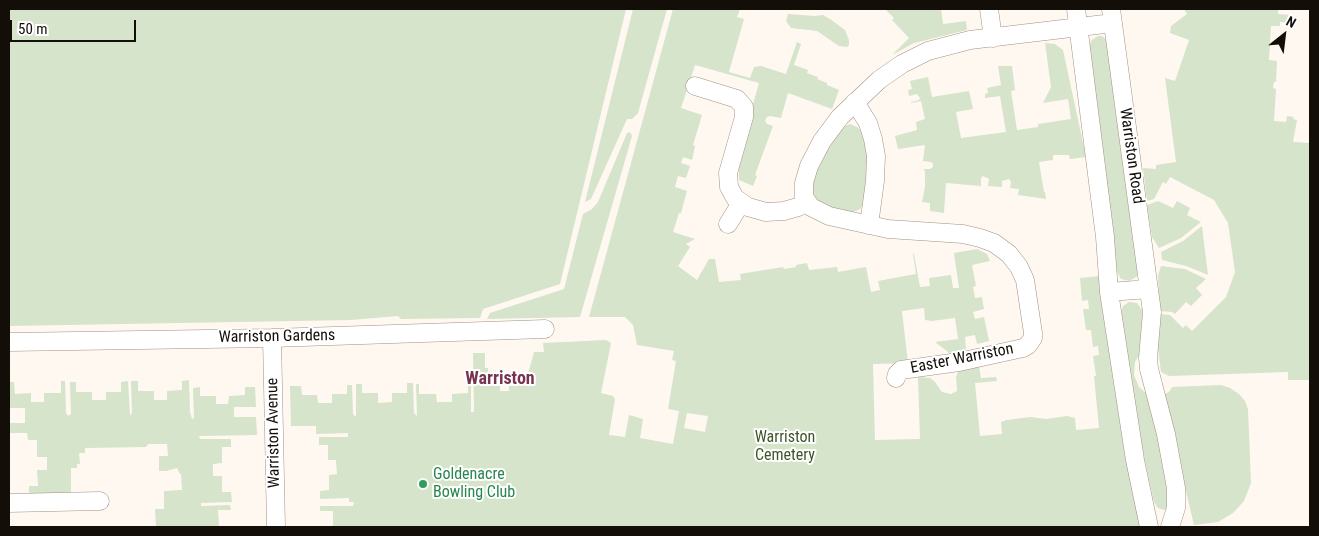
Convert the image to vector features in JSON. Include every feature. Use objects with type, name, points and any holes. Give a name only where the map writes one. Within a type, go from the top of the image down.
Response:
[{"type":"street","points":[[989,9],[993,38]]},
{"type":"street","points":[[1076,9],[1105,237],[1109,292],[1133,450],[1148,527]]},
{"type":"street","name":"Warriston Road","points":[[1078,27],[1112,16],[1152,312],[1148,358],[1149,369],[1166,434],[1177,493],[1176,508],[1170,527]]},
{"type":"street","points":[[695,86],[737,100],[744,107],[744,117],[728,177],[732,193],[741,203],[757,210],[775,212],[792,209],[806,202],[804,183],[812,158],[827,133],[855,102],[889,72],[921,54],[948,45],[1078,27]]},
{"type":"street","points":[[855,102],[868,123],[876,156],[875,181],[869,225]]},
{"type":"street","name":"Easter Warriston","points":[[806,202],[819,212],[888,229],[963,234],[980,238],[999,246],[1009,254],[1019,267],[1025,280],[1032,333],[1032,338],[1028,345],[959,362],[901,370],[896,378]]},
{"type":"street","points":[[728,224],[741,203]]},
{"type":"street","points":[[1109,292],[1149,290]]},
{"type":"street","name":"Warriston Gardens","points":[[9,342],[272,338],[545,329]]},
{"type":"street","name":"Warriston Avenue","points":[[272,338],[276,527]]},
{"type":"street","points":[[9,503],[100,501]]},
{"type":"green space","points":[[9,9],[626,9],[560,284],[483,309],[480,318],[401,319],[398,316],[351,320],[9,326]]},
{"type":"green space","points":[[633,9],[667,9],[638,113],[632,119],[627,119],[591,199],[585,202]]},
{"type":"green space","name":"Warriston Cemetery","points":[[673,9],[740,9],[737,17],[744,19],[729,72],[750,78],[754,67],[761,66],[786,74],[797,42],[801,44],[794,65],[808,70],[807,73],[818,77],[817,79],[839,90],[832,109],[788,93],[781,118],[770,116],[765,121],[773,126],[755,175],[757,176],[753,186],[739,180],[739,153],[759,83],[695,65],[681,108],[702,115],[693,145],[695,146],[692,160],[683,157],[681,163],[690,166],[686,178],[678,176],[675,187],[687,191],[673,232],[695,239],[686,244],[690,247],[678,266],[697,280],[709,259],[715,259],[719,282],[741,280],[740,274],[783,267],[784,269],[807,263],[809,270],[837,267],[838,272],[866,267],[871,292],[880,290],[878,281],[916,274],[913,254],[920,287],[930,286],[929,278],[951,275],[953,288],[959,288],[954,253],[977,249],[987,254],[990,261],[972,265],[976,286],[973,287],[975,298],[982,297],[984,309],[973,312],[975,319],[984,317],[989,341],[977,344],[975,335],[965,337],[966,351],[952,355],[935,342],[958,339],[955,318],[932,321],[925,320],[924,308],[902,311],[908,363],[873,364],[875,440],[920,439],[918,377],[930,378],[942,392],[951,394],[957,391],[956,377],[958,372],[979,366],[981,378],[996,377],[997,381],[975,383],[980,436],[1002,434],[1001,422],[1030,417],[1046,419],[1067,416],[1075,418],[1076,430],[1099,428],[1093,356],[1099,355],[1098,346],[1093,347],[1091,330],[1086,330],[1083,309],[1089,309],[1088,300],[1082,301],[1080,278],[1101,276],[1142,527],[333,527],[333,511],[320,511],[320,506],[353,506],[354,502],[349,502],[349,498],[320,499],[320,491],[329,490],[329,475],[337,474],[336,460],[328,460],[328,445],[319,445],[319,437],[348,437],[348,433],[316,434],[316,426],[291,426],[290,386],[301,386],[302,395],[317,395],[318,403],[332,403],[332,394],[347,394],[347,385],[352,385],[353,414],[356,417],[356,384],[362,384],[362,393],[378,393],[378,403],[392,402],[392,393],[407,393],[407,383],[413,383],[414,413],[417,416],[416,384],[419,384],[419,394],[436,394],[437,402],[452,402],[452,394],[468,393],[468,383],[471,384],[471,412],[474,412],[473,353],[485,353],[485,368],[488,368],[488,385],[500,386],[500,391],[509,391],[509,386],[525,385],[534,352],[544,352],[543,343],[606,340],[611,343],[601,393],[613,396],[615,399],[609,435],[625,437],[629,415],[643,419],[640,438],[673,444],[679,411],[668,409],[676,361],[672,360],[674,351],[637,345],[633,325],[625,317],[589,317]],"holes":[[[687,413],[708,416],[705,432],[684,428]]]},
{"type":"green space","points":[[885,9],[941,9],[943,24],[966,21],[967,30],[914,43],[893,54],[909,38],[892,20],[894,18]]},
{"type":"green space","points":[[1184,9],[1269,9],[1278,10],[1278,14],[1291,15],[1291,19],[1295,19],[1294,23],[1280,22],[1280,26],[1271,26],[1269,60],[1277,61],[1276,82],[1274,82],[1273,88],[1276,89],[1274,121],[1286,122],[1287,116],[1294,117],[1293,119],[1297,120],[1293,142],[1310,143],[1310,380],[1288,380],[1288,372],[1169,376],[1161,372],[1157,341],[1160,314],[1170,315],[1183,328],[1186,325],[1192,331],[1226,297],[1235,272],[1228,223],[1214,200],[1170,177],[1166,184],[1163,182],[1154,199],[1147,201],[1143,168],[1156,169],[1156,165],[1176,162],[1165,78],[1175,81],[1189,40],[1170,33],[1171,26],[1187,14]]},
{"type":"green space","points":[[788,14],[823,15],[845,30],[849,45],[847,47],[839,46],[817,31],[791,28],[786,21]]},
{"type":"green space","points":[[1098,36],[1102,36],[1108,41],[1139,274],[1129,281],[1121,279],[1117,272],[1089,47],[1091,41]]},
{"type":"green space","points":[[1045,43],[1055,44],[1063,50],[1086,157],[1070,159],[1069,155],[1053,155],[1053,160],[1039,162],[1046,199],[1018,195],[1019,189],[1010,188],[1011,182],[1009,179],[1002,181],[1002,187],[988,186],[989,179],[983,176],[981,178],[981,186],[946,183],[944,213],[930,211],[930,203],[922,202],[925,187],[925,171],[923,169],[933,167],[931,162],[923,161],[925,145],[898,149],[895,136],[917,130],[916,122],[925,119],[921,101],[911,103],[920,98],[917,94],[909,96],[908,90],[912,89],[910,81],[928,77],[932,97],[969,91],[973,109],[956,112],[961,138],[1006,132],[1000,96],[985,98],[985,94],[988,93],[987,88],[1001,85],[998,66],[1012,66],[1015,90],[1011,91],[1017,130],[1038,127],[1038,124],[1071,119],[1068,99],[1043,103],[1051,87]]},
{"type":"green space","points":[[850,124],[863,132],[869,156],[864,204],[860,209],[851,213],[829,209],[815,199],[812,188],[816,173],[828,146],[843,127]]},
{"type":"green space","points":[[630,132],[632,136],[580,317],[487,319],[490,313],[564,289],[583,214],[592,209],[598,202],[627,133]]},
{"type":"green space","points":[[1158,201],[1173,208],[1177,201],[1190,208],[1187,215],[1201,222],[1181,238],[1159,248],[1152,237],[1147,205]]},
{"type":"green space","points":[[1202,226],[1208,275],[1186,266],[1162,260],[1161,252],[1183,241]]},
{"type":"green space","points":[[1161,266],[1185,269],[1206,279],[1196,288],[1202,295],[1191,306],[1186,302],[1175,314],[1160,311],[1158,276]]},
{"type":"green space","points":[[1129,302],[1137,303],[1142,310],[1142,350],[1135,362],[1134,375],[1139,387],[1148,395],[1151,404],[1171,501],[1168,508],[1164,510],[1158,508],[1154,502],[1135,415],[1121,312],[1123,306]]},
{"type":"green space","points":[[189,380],[192,419],[194,418],[193,388],[200,387],[200,396],[216,396],[216,404],[228,404],[229,396],[245,395],[245,387],[255,387],[256,407],[234,407],[234,417],[256,417],[257,435],[199,436],[200,439],[231,439],[231,447],[222,447],[222,463],[213,464],[213,476],[222,476],[222,492],[231,492],[232,502],[201,503],[201,506],[230,505],[231,510],[218,510],[219,527],[156,527],[155,509],[164,509],[164,491],[182,490],[181,474],[177,468],[159,471],[159,456],[168,456],[167,444],[148,444],[146,447],[85,448],[85,453],[79,453],[80,464],[77,464],[77,468],[71,468],[71,493],[29,493],[29,486],[38,486],[37,470],[47,470],[47,457],[37,457],[37,440],[28,440],[27,433],[9,433],[9,423],[25,423],[25,408],[9,408],[9,382],[14,382],[15,394],[31,393],[31,402],[44,402],[44,393],[61,393],[61,381],[65,381],[66,413],[68,416],[71,414],[70,382],[76,382],[76,392],[92,392],[92,400],[106,400],[106,392],[121,392],[121,382],[128,381],[130,416],[132,413],[131,381],[138,381],[138,391],[154,391],[154,400],[167,400],[167,391],[182,390],[182,381]]},
{"type":"green space","points":[[1221,385],[1239,394],[1245,401],[1248,409],[1251,483],[1244,501],[1233,513],[1218,522],[1194,525],[1165,394],[1172,387]]},
{"type":"place","name":"Goldenacre Bowling Club","points":[[423,484]]},
{"type":"district","name":"Warriston","points":[[500,379]]}]
